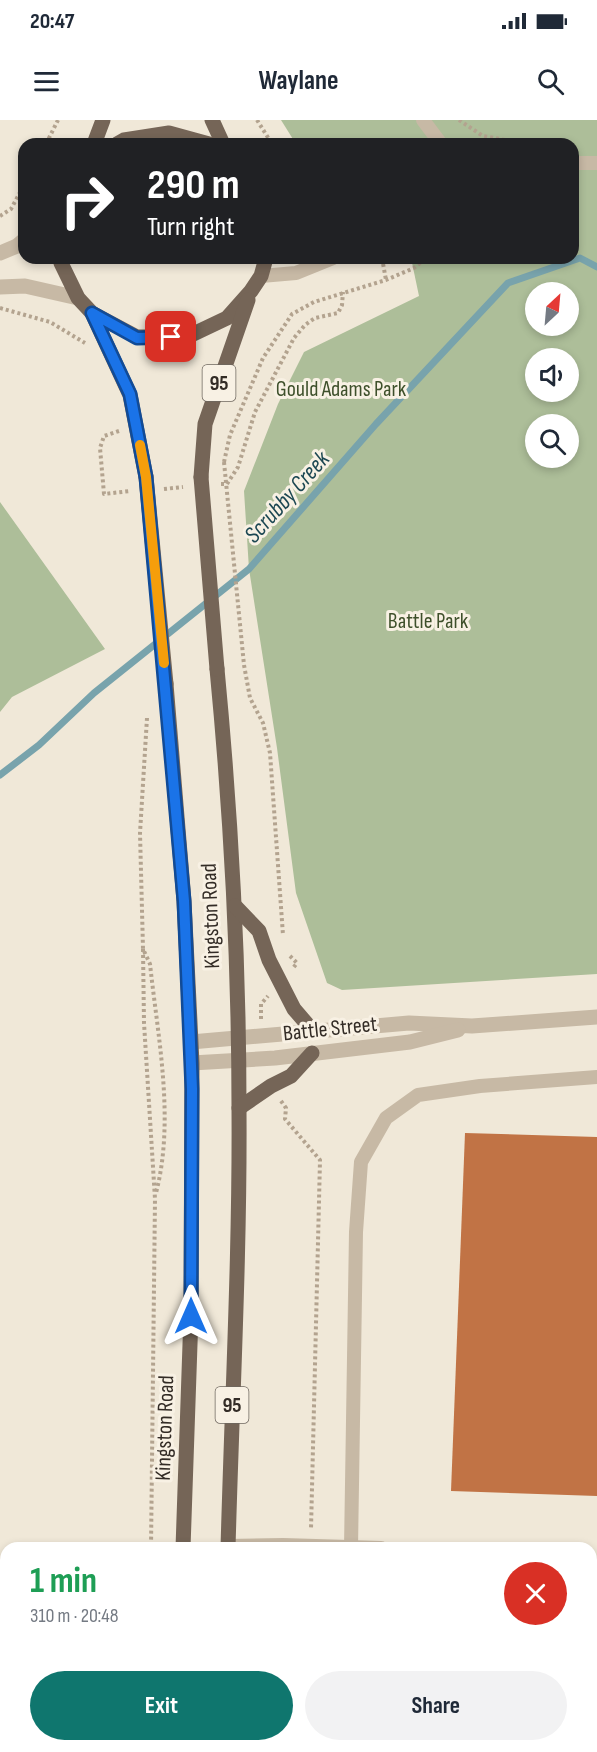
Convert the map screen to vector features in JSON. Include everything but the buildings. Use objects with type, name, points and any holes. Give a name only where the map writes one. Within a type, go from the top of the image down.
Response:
[{"type":"main road","points":[[96,138],[104,120]]},
{"type":"main road","points":[[212,120],[220,138]]},
{"type":"main road","points":[[137,138],[169,133],[187,138]]},
{"type":"main road","name":"95","points":[[61,264],[78,298],[92,313],[137,338],[188,337],[227,318],[251,291],[261,276],[264,264]]},
{"type":"main road","name":"Kingston Road","points":[[228,1542],[237,1263],[239,1108],[235,906],[226,767],[201,477],[205,424],[251,291]]},
{"type":"main road","name":"Kingston Road","points":[[92,313],[130,394],[146,477],[184,901],[192,1063],[191,1316],[183,1542]]},
{"type":"main road","points":[[235,906],[259,931],[269,960],[294,1009],[313,1031]]},
{"type":"main road","points":[[239,1108],[271,1086],[291,1076],[312,1053]]},
{"type":"street","points":[[0,253],[18,245]]},
{"type":"street","points":[[0,287],[25,286],[78,298]]},
{"type":"street","name":"Battle Street","points":[[191,1042],[409,1023],[472,1026],[597,1017]]},
{"type":"street","name":"Battle Street","points":[[192,1063],[410,1042],[472,1026]]},
{"type":"lane","points":[[423,120],[436,138]]},
{"type":"lane","points":[[579,163],[597,163]]},
{"type":"lane","points":[[261,276],[296,273],[318,264]]},
{"type":"lane","points":[[351,1542],[356,1232],[361,1162],[386,1118],[418,1095],[480,1086],[597,1077]]},
{"type":"path","points":[[49,138],[58,120]]},
{"type":"path","points":[[257,120],[268,138]]},
{"type":"path","points":[[459,120],[483,135],[498,138]]},
{"type":"path","points":[[0,216],[11,209],[18,196]]},
{"type":"path","points":[[383,264],[386,280]]},
{"type":"path","points":[[283,943],[270,753],[263,723],[250,698],[244,665],[224,462],[230,435],[262,358],[292,314],[314,302],[386,280],[419,264]]},
{"type":"path","points":[[0,308],[50,322],[86,344]]},
{"type":"path","points":[[147,712],[140,833],[144,1023],[155,1199],[151,1542]]},
{"type":"path","points":[[143,949],[150,964],[164,1094],[161,1173],[155,1199]]},
{"type":"path","points":[[286,949],[297,963]]},
{"type":"path","points":[[271,1086],[286,1108],[285,1119],[320,1160],[310,1542]]},
{"type":"green space","name":"Battle Park","points":[[281,120],[597,120],[597,974],[342,990],[327,983],[296,893],[277,748],[249,569],[244,491],[278,404],[304,352],[419,296],[412,264],[579,264],[579,138],[292,138]]},
{"type":"green space","points":[[0,502],[105,649],[12,697],[0,712]]},
{"type":"waterway","name":"Scrubby Creek","points":[[579,258],[597,267]]},
{"type":"waterway","name":"Scrubby Creek","points":[[0,775],[39,745],[94,693],[249,569],[376,424],[508,283],[563,264]]},
{"type":"slow traffic","points":[[140,445],[146,477],[164,663]]},
{"type":"route","points":[[171,337],[137,338],[92,313],[130,394],[146,477],[184,901],[192,1063],[191,1316]]},
{"type":"park label","name":"Gould Adams Park","points":[[341,389]]}]
